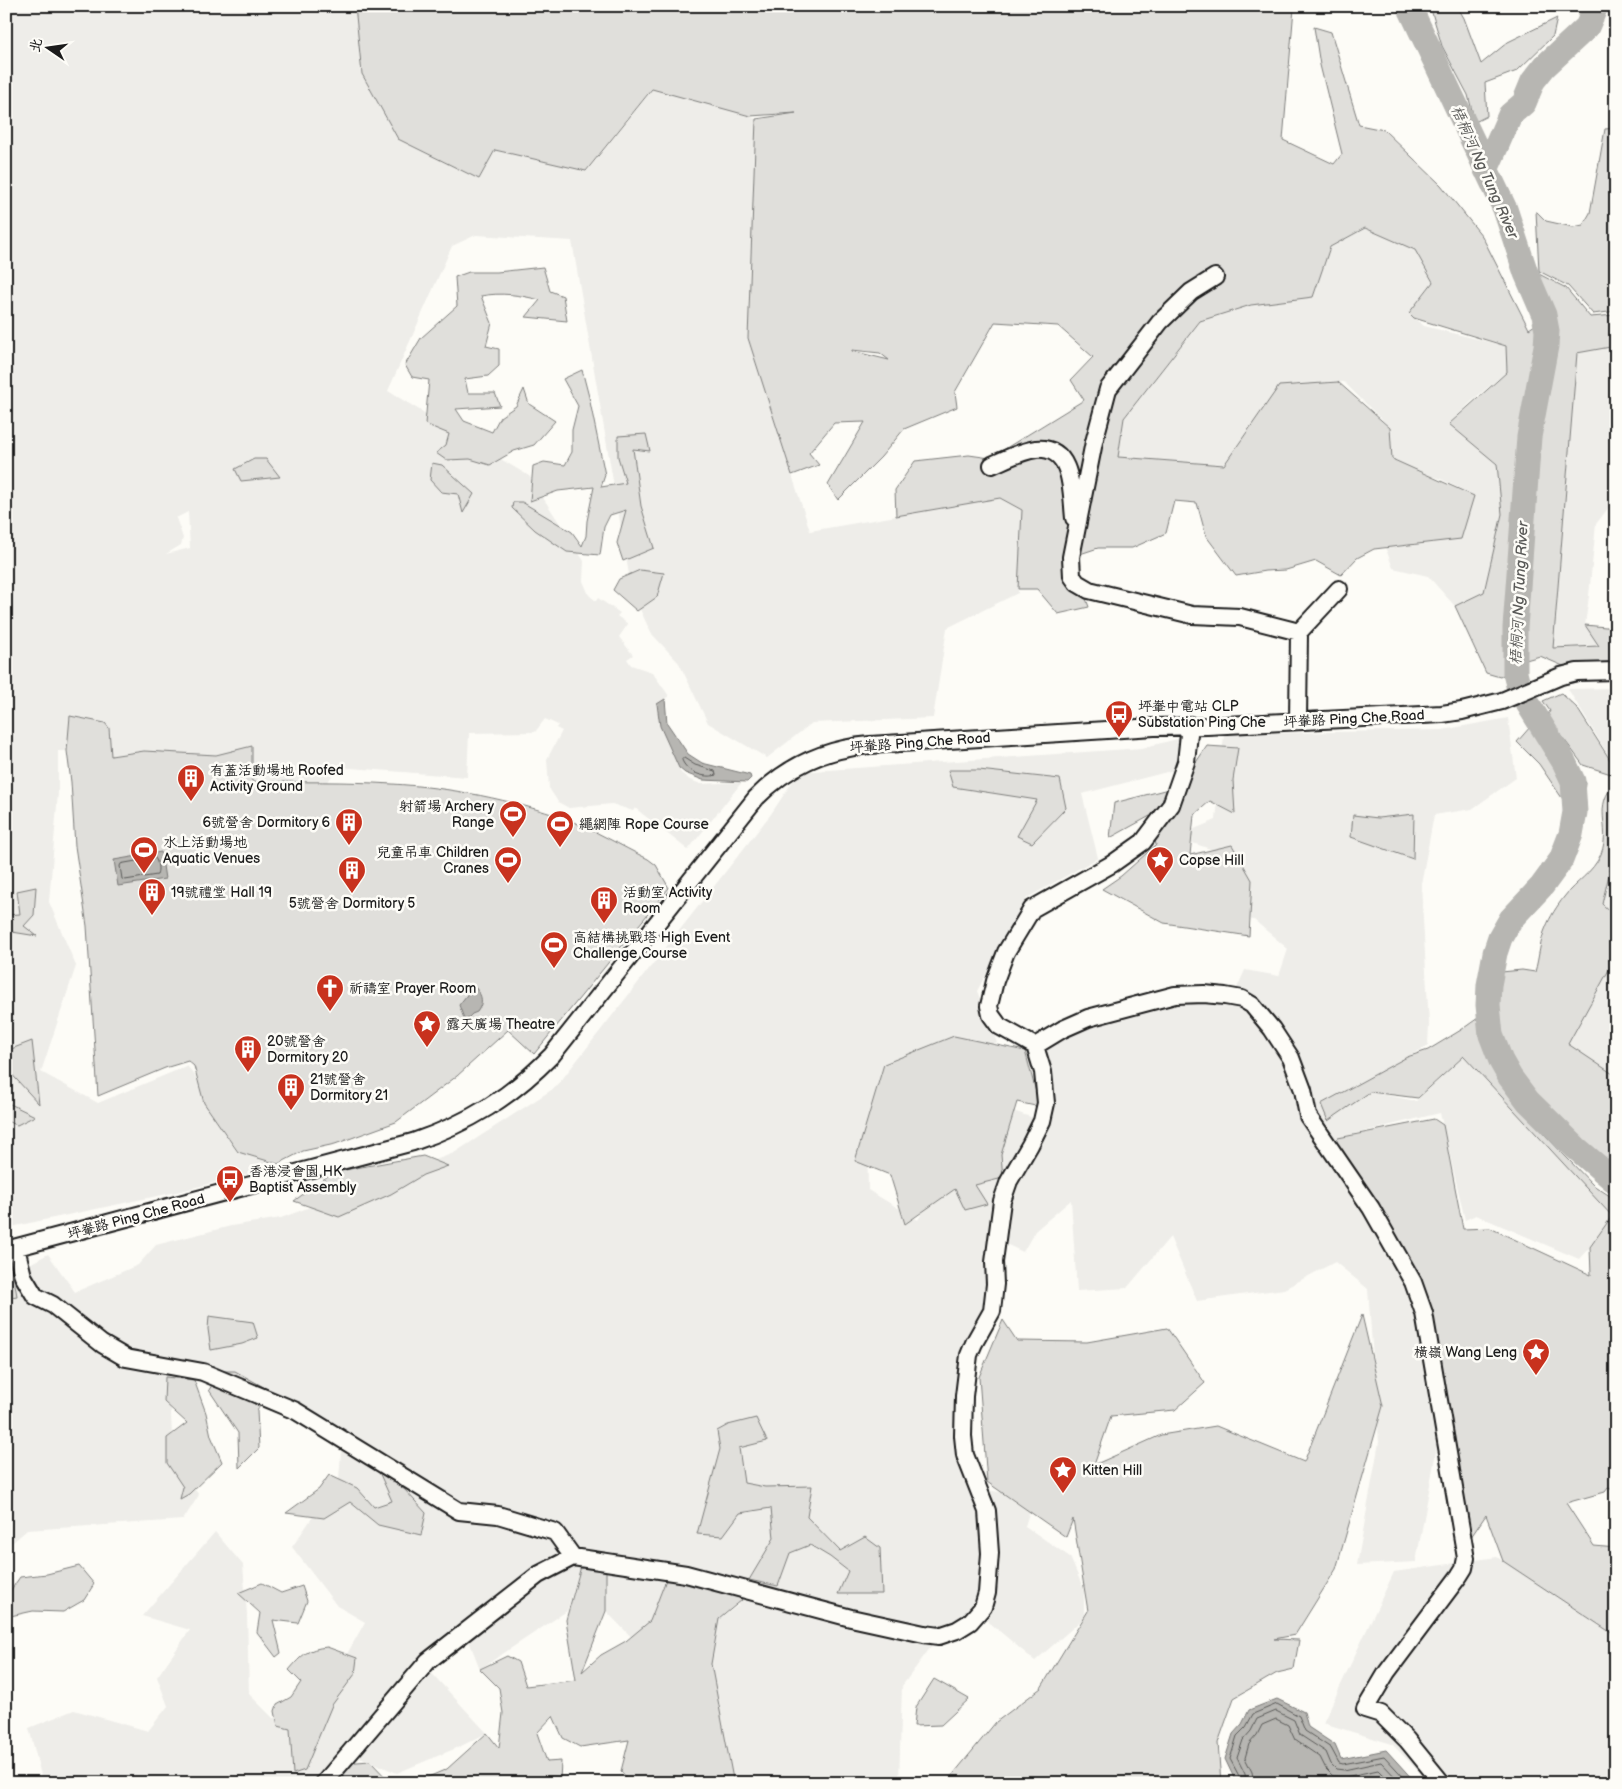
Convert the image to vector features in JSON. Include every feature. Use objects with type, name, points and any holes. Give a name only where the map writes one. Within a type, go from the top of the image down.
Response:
[{"type":"street","points":[[1215,277],[1190,292],[1160,322],[1108,389],[1094,442],[1075,535],[1071,557],[1072,576],[1077,583],[1089,590],[1192,615],[1240,617],[1299,632]]},
{"type":"street","points":[[992,465],[1029,450],[1038,449],[1058,454],[1070,477],[1075,535]]},
{"type":"street","points":[[1298,721],[1299,632],[1339,589]]},
{"type":"street","name":"坪輋路 Ping Che Road","points":[[11,1249],[413,1142],[448,1129],[484,1111],[527,1080],[552,1055],[756,798],[781,775],[810,758],[844,748],[870,745],[1190,725],[1207,726],[1442,714],[1502,701],[1549,680],[1577,672],[1616,671]]},
{"type":"street","points":[[324,1783],[428,1661],[538,1575],[573,1557],[686,1574],[851,1618],[939,1636],[956,1630],[970,1622],[983,1607],[987,1593],[990,1553],[988,1510],[965,1455],[963,1436],[964,1396],[969,1355],[992,1311],[995,1284],[994,1262],[1002,1201],[1009,1181],[1042,1121],[1046,1103],[1043,1072],[1035,1046],[999,1026],[991,1015],[990,1006],[994,981],[1006,952],[1032,909],[1112,864],[1142,842],[1171,805],[1186,762],[1190,725]]},
{"type":"street","points":[[1035,1046],[1063,1029],[1088,1018],[1175,995],[1204,994],[1242,999],[1252,1005],[1272,1029],[1292,1058],[1303,1090],[1308,1116],[1371,1208],[1413,1282],[1424,1312],[1466,1558],[1464,1568],[1459,1576],[1387,1672],[1364,1708],[1381,1714],[1407,1740],[1442,1783]]},
{"type":"street","points":[[11,1249],[23,1276],[35,1296],[53,1305],[102,1344],[126,1358],[203,1372],[296,1411],[459,1511],[498,1515],[555,1532],[573,1557]]},
{"type":"shaded area","points":[[6,6],[355,6],[362,74],[398,139],[479,179],[495,150],[587,171],[660,80],[756,119],[748,338],[810,531],[1000,498],[1022,510],[1018,593],[947,628],[933,718],[812,723],[767,758],[708,723],[679,663],[651,633],[632,592],[572,241],[476,235],[452,246],[388,391],[529,476],[584,561],[583,581],[589,595],[596,601],[598,598],[620,613],[617,616],[628,624],[619,637],[633,655],[627,659],[631,665],[652,672],[669,696],[657,704],[660,726],[681,773],[690,780],[701,784],[742,782],[688,850],[635,808],[633,811],[612,804],[569,808],[558,802],[549,788],[547,759],[562,731],[556,728],[558,725],[545,719],[535,732],[469,733],[467,777],[338,767],[327,783],[252,782],[252,746],[216,755],[144,751],[111,756],[109,728],[105,723],[71,716],[67,751],[58,751],[58,793],[49,902],[76,966],[41,1072],[98,1103],[187,1066],[194,1074],[205,1104],[237,1152],[269,1161],[252,1173],[181,1191],[6,1228]],"holes":[[[188,512],[190,548],[166,554],[181,545],[183,538],[176,518]]]},
{"type":"shaded area","points":[[355,6],[1288,6],[1294,8],[1283,140],[1334,164],[1342,154],[1320,65],[1314,27],[1331,32],[1359,125],[1384,130],[1441,185],[1482,236],[1529,329],[1547,317],[1539,274],[1566,288],[1590,317],[1616,315],[1616,346],[1577,353],[1553,648],[1599,646],[1585,625],[1616,628],[1616,676],[1577,672],[1540,656],[1526,660],[1500,677],[1486,673],[1455,606],[1484,592],[1502,514],[1497,464],[1449,424],[1507,372],[1506,346],[1414,318],[1409,313],[1433,282],[1415,250],[1365,228],[1330,247],[1313,297],[1251,305],[1200,321],[1124,418],[1118,457],[1224,465],[1279,386],[1338,382],[1390,428],[1392,459],[1474,496],[1461,539],[1374,549],[1357,558],[1341,575],[1316,561],[1286,570],[1265,571],[1236,576],[1206,536],[1197,503],[1174,501],[1166,533],[1132,548],[1098,548],[1071,557],[1089,607],[1058,614],[1037,589],[1018,589],[1022,510],[1000,498],[896,516],[895,490],[915,461],[969,455],[990,458],[1084,400],[1071,380],[1093,357],[1058,326],[995,322],[955,392],[957,407],[904,429],[881,457],[838,500],[828,485],[865,422],[834,423],[809,453],[819,465],[792,475],[748,338],[756,119],[796,113],[750,116],[652,89],[586,171],[495,150],[479,179],[398,139],[362,74]],"holes":[[[852,350],[880,353],[889,360]]]},
{"type":"shaded area","points":[[1430,6],[1457,6],[1464,18],[1481,64],[1508,42],[1557,18],[1553,36],[1517,71],[1485,83],[1487,116],[1475,122],[1468,95],[1442,46]]},
{"type":"shaded area","points":[[1616,128],[1616,311],[1593,314],[1568,286],[1539,271],[1536,211],[1546,221],[1573,227],[1583,225],[1590,213],[1605,129]]},
{"type":"shaded area","points":[[1366,228],[1415,250],[1433,282],[1409,313],[1424,326],[1506,346],[1507,372],[1475,398],[1450,423],[1497,463],[1502,514],[1484,593],[1461,613],[1428,576],[1393,568],[1384,544],[1474,496],[1439,478],[1420,474],[1392,459],[1390,428],[1344,382],[1279,387],[1224,465],[1118,457],[1124,418],[1200,321],[1276,298],[1313,297],[1330,247]]},
{"type":"shaded area","points":[[543,267],[550,291],[563,296],[567,321],[526,317],[540,300],[511,295],[481,296],[492,323],[486,346],[499,349],[499,366],[488,376],[465,379],[468,393],[495,393],[500,406],[456,409],[464,421],[492,432],[500,417],[516,406],[524,389],[529,404],[555,421],[534,445],[514,451],[490,465],[470,459],[446,460],[436,453],[446,445],[449,434],[425,424],[429,380],[412,377],[405,365],[421,338],[457,306],[455,277],[469,272],[497,272]]},
{"type":"shaded area","points":[[1616,346],[1616,498],[1596,524],[1585,625],[1600,646],[1553,648],[1577,353]]},
{"type":"shaded area","points":[[582,370],[605,475],[601,487],[626,483],[618,457],[618,436],[646,434],[650,451],[633,449],[641,506],[654,548],[623,561],[617,543],[626,510],[610,515],[604,527],[600,555],[567,552],[535,530],[512,508],[513,502],[522,502],[572,532],[582,546],[586,536],[594,487],[558,491],[530,501],[533,466],[544,462],[565,465],[572,452],[572,430],[578,406],[563,379]]},
{"type":"shaded area","points":[[254,459],[266,459],[280,477],[241,481],[235,469]]},
{"type":"shaded area","points":[[432,463],[442,465],[474,494],[463,513],[458,494],[441,492],[430,480]]},
{"type":"shaded area","points":[[640,570],[664,573],[657,597],[637,611],[613,590],[619,579]]},
{"type":"shaded area","points":[[1616,688],[1616,768],[1568,689]]},
{"type":"shaded area","points":[[1561,693],[1577,708],[1612,763],[1614,775],[1583,765],[1547,716],[1550,711],[1543,701]]},
{"type":"shaded area","points":[[70,716],[105,723],[109,728],[111,756],[144,751],[216,755],[252,746],[252,782],[357,782],[436,788],[503,800],[546,812],[577,823],[648,859],[656,865],[669,888],[534,1054],[508,1030],[457,1076],[396,1122],[335,1144],[303,1151],[278,1164],[238,1152],[204,1103],[194,1066],[188,1061],[165,1068],[98,1096],[87,926],[75,846],[67,751]]},
{"type":"shaded area","points":[[1508,718],[1516,778],[1472,809],[1434,815],[1421,884],[1429,1024],[1428,1046],[1321,1104],[1370,1092],[1416,1101],[1464,1056],[1615,1219],[1579,1259],[1476,1215],[1465,1220],[1440,1113],[1338,1138],[1421,1305],[1439,1435],[1416,1562],[1357,1565],[1379,1442],[1368,1289],[1335,1262],[1284,1289],[1197,1301],[1170,1237],[1127,1288],[1077,1291],[1071,1200],[1035,1231],[1023,1252],[997,1240],[992,1311],[973,1346],[964,1448],[979,1489],[1013,1494],[1030,1510],[1025,1526],[1070,1557],[1084,1590],[1084,1618],[1035,1661],[978,1613],[939,1636],[902,1686],[899,1783],[735,1783],[711,1664],[719,1619],[739,1605],[725,1585],[669,1572],[640,1646],[606,1611],[602,1567],[583,1559],[567,1611],[480,1669],[464,1628],[425,1666],[487,1733],[397,1773],[350,1753],[331,1783],[43,1783],[29,1728],[74,1710],[148,1731],[168,1706],[157,1677],[190,1630],[142,1616],[215,1532],[243,1565],[247,1614],[249,1694],[273,1718],[310,1720],[365,1622],[337,1606],[292,1547],[339,1479],[342,1439],[231,1384],[169,1367],[173,1461],[199,1495],[183,1520],[27,1530],[6,1548],[6,1287],[15,1272],[48,1254],[75,1292],[138,1265],[156,1245],[231,1226],[281,1218],[454,1153],[556,1087],[771,814],[799,772],[1142,748],[1189,736],[1186,767],[1082,794],[1098,858],[1027,898],[977,991],[997,1043],[898,1060],[867,1137],[868,1190],[918,1220],[944,1173],[1016,1112],[1042,1121],[1043,1053],[1088,1018],[1188,991],[1233,997],[1245,970],[1279,976],[1288,949],[1254,920],[1230,917],[1228,855],[1175,837],[1216,820],[1224,734],[1442,730]]},
{"type":"shaded area","points":[[1531,726],[1554,752],[1567,754],[1586,783],[1583,814],[1571,850],[1553,881],[1530,902],[1522,891],[1549,863],[1557,847],[1564,822],[1564,801],[1539,764],[1517,742]]},
{"type":"shaded area","points":[[1207,746],[1238,748],[1233,780],[1235,814],[1210,801],[1194,815],[1190,855],[1232,845],[1252,880],[1249,936],[1164,923],[1102,889],[1121,876],[1156,845],[1150,816],[1110,838],[1114,803],[1180,786]]},
{"type":"shaded area","points":[[948,770],[979,770],[1060,779],[1066,808],[1032,843],[1017,836],[1037,800],[953,787]]},
{"type":"shaded area","points":[[1616,782],[1616,845],[1602,904],[1616,917],[1616,957],[1568,1044],[1616,1076],[1616,1182],[1585,1156],[1538,1111],[1511,1077],[1501,1060],[1494,1041],[1489,1021],[1489,998],[1491,973],[1522,970],[1535,972],[1542,938],[1552,915],[1568,892],[1598,861],[1601,854],[1604,844],[1603,809],[1609,791]]},
{"type":"shaded area","points":[[1414,814],[1413,859],[1351,837],[1353,815],[1378,818]]},
{"type":"shaded area","points":[[1616,845],[1616,919],[1602,904]]},
{"type":"shaded area","points":[[36,887],[34,915],[24,926],[37,936],[6,931],[6,915],[20,914],[17,891]]},
{"type":"shaded area","points":[[1616,955],[1616,1079],[1568,1044]]},
{"type":"shaded area","points":[[1478,1018],[1489,1049],[1490,1064],[1545,1135],[1593,1185],[1616,1200],[1616,1262],[1611,1260],[1616,1265],[1616,1491],[1608,1488],[1605,1492],[1566,1503],[1594,1546],[1616,1548],[1616,1636],[1503,1561],[1486,1515],[1471,1537],[1455,1535],[1416,1290],[1332,1152],[1338,1138],[1434,1119],[1443,1125],[1463,1229],[1490,1228],[1591,1275],[1590,1247],[1612,1216],[1464,1056],[1418,1098],[1370,1092],[1328,1121],[1321,1104],[1407,1057],[1428,1050]]},
{"type":"shaded area","points":[[954,1036],[1025,1051],[1040,1107],[1017,1102],[1001,1155],[1003,1178],[975,1185],[987,1204],[965,1210],[955,1189],[905,1224],[890,1175],[855,1161],[884,1064]]},
{"type":"shaded area","points":[[32,1041],[39,1104],[6,1068],[6,1051]]},
{"type":"shaded area","points":[[6,1102],[35,1116],[17,1125],[6,1121]]},
{"type":"shaded area","points":[[423,1156],[448,1166],[423,1175],[391,1194],[339,1217],[294,1201],[333,1172]]},
{"type":"shaded area","points":[[6,1267],[12,1267],[17,1296],[6,1298]]},
{"type":"shaded area","points":[[1362,1315],[1383,1406],[1336,1569],[1295,1635],[1274,1639],[1299,1640],[1294,1669],[1277,1673],[1234,1698],[1218,1743],[1221,1783],[946,1783],[996,1722],[1041,1688],[1088,1611],[1073,1519],[1066,1537],[987,1482],[979,1377],[1003,1320],[1017,1341],[1087,1342],[1167,1328],[1205,1383],[1175,1410],[1111,1416],[1094,1465],[1161,1435],[1216,1426],[1304,1462]]},
{"type":"shaded area","points":[[209,1316],[253,1322],[258,1338],[242,1344],[211,1350],[208,1329]]},
{"type":"shaded area","points":[[220,1371],[235,1371],[269,1390],[257,1411],[259,1448],[239,1468],[238,1433],[209,1390]]},
{"type":"shaded area","points":[[165,1377],[194,1380],[206,1413],[211,1436],[222,1462],[189,1494],[180,1499],[183,1487],[167,1463],[167,1438],[187,1423],[164,1402]]},
{"type":"shaded area","points":[[756,1418],[767,1441],[739,1448],[744,1483],[765,1487],[812,1486],[807,1517],[840,1551],[865,1537],[880,1548],[882,1594],[838,1594],[848,1571],[810,1545],[790,1553],[778,1586],[749,1580],[774,1538],[771,1508],[740,1513],[723,1536],[697,1534],[720,1449],[717,1431],[728,1425]]},
{"type":"shaded area","points":[[379,1472],[405,1490],[426,1513],[421,1535],[378,1525],[350,1502],[324,1518],[286,1513],[319,1489],[329,1475],[357,1488],[374,1507],[392,1501]]},
{"type":"shaded area","points":[[1497,1557],[1616,1636],[1616,1783],[1430,1783],[1392,1744],[1323,1723],[1394,1572]]},
{"type":"shaded area","points":[[583,1559],[606,1563],[606,1611],[582,1672],[601,1655],[626,1641],[650,1621],[669,1572],[726,1585],[742,1600],[719,1619],[711,1664],[735,1783],[631,1783],[621,1771],[629,1740],[580,1747],[563,1738],[553,1716],[537,1733],[547,1762],[561,1761],[560,1781],[575,1783],[414,1783],[447,1769],[487,1733],[499,1748],[503,1713],[499,1688],[480,1669],[507,1656],[518,1662],[526,1686],[576,1680],[566,1620]]},
{"type":"shaded area","points":[[79,1566],[94,1584],[84,1600],[63,1612],[33,1611],[6,1617],[6,1597],[20,1577],[47,1574]]},
{"type":"shaded area","points":[[262,1583],[281,1593],[302,1586],[307,1601],[298,1623],[273,1620],[281,1653],[276,1657],[257,1632],[260,1613],[238,1593]]},
{"type":"shaded area","points":[[327,1647],[357,1658],[355,1674],[332,1705],[305,1770],[293,1774],[290,1729],[278,1726],[275,1711],[277,1705],[291,1697],[301,1682],[289,1670],[305,1654],[314,1649]]},
{"type":"shaded area","points":[[934,1679],[969,1699],[941,1725],[914,1726],[916,1707]]},
{"type":"shaded area","points":[[370,1761],[391,1783],[325,1783],[344,1763]]},
{"type":"water","points":[[665,699],[667,723],[688,754],[702,763],[750,775],[751,778],[747,782],[703,780],[685,773],[679,768],[660,726],[657,704]]},
{"type":"water","points":[[161,852],[165,879],[118,886],[114,860]]},
{"type":"water","points":[[474,986],[479,992],[481,1004],[477,1012],[465,1021],[459,1005]]},
{"type":"water","points":[[1277,1699],[1304,1712],[1308,1727],[1335,1745],[1341,1759],[1386,1750],[1416,1783],[1235,1783],[1225,1759],[1233,1734],[1242,1724],[1249,1710]]},
{"type":"waterway","name":"梧桐河 Ng Tung River","points":[[1409,6],[1505,209],[1526,273],[1544,315],[1547,331],[1546,346],[1529,437],[1515,628],[1515,673],[1519,689],[1564,762],[1573,781],[1575,812],[1571,834],[1561,860],[1542,886],[1511,919],[1500,938],[1489,985],[1488,1005],[1491,1035],[1501,1061],[1528,1101],[1576,1148],[1616,1182]]},
{"type":"waterway","points":[[1486,170],[1510,115],[1524,103],[1533,81],[1545,66],[1587,27],[1596,6]]},
{"type":"place","name":"坪輋中電站 CLP Substation Ping Che","points":[[1119,738]]},
{"type":"place","name":"有蓋活動場地 Roofed Activity Ground","points":[[191,802]]},
{"type":"place","name":"射箭場 Archery Range","points":[[513,838]]},
{"type":"place","name":"6號營舍 Dormitory 6","points":[[349,846]]},
{"type":"place","name":"繩網陣 Rope Course","points":[[560,848]]},
{"type":"place","name":"水上活動場地 Aquatic Venues","points":[[144,874]]},
{"type":"place","name":"兒童吊車 Children Cranes","points":[[508,884]]},
{"type":"place","name":"Copse Hill","points":[[1160,884]]},
{"type":"place","name":"5號營舍 Dormitory 5","points":[[352,894]]},
{"type":"place","name":"19號禮堂 Hall 19","points":[[152,916]]},
{"type":"place","name":"活動室 Activity Room","points":[[604,924]]},
{"type":"place","name":"高結構挑戰塔 High Event Challenge Course","points":[[554,969]]},
{"type":"place","name":"祈禱室 Prayer Room","points":[[330,1012]]},
{"type":"place","name":"露天廣場 Theatre","points":[[427,1048]]},
{"type":"place","name":"20號營舍 Dormitory 20","points":[[248,1073]]},
{"type":"place","name":"21號營舍 Dormitory 21","points":[[291,1111]]},
{"type":"place","name":"香港浸會園 HK Baptist Assembly","points":[[230,1203]]},
{"type":"place","name":"橫嶺 Wang Leng","points":[[1536,1376]]},
{"type":"place","name":"Kitten Hill","points":[[1063,1494]]}]
